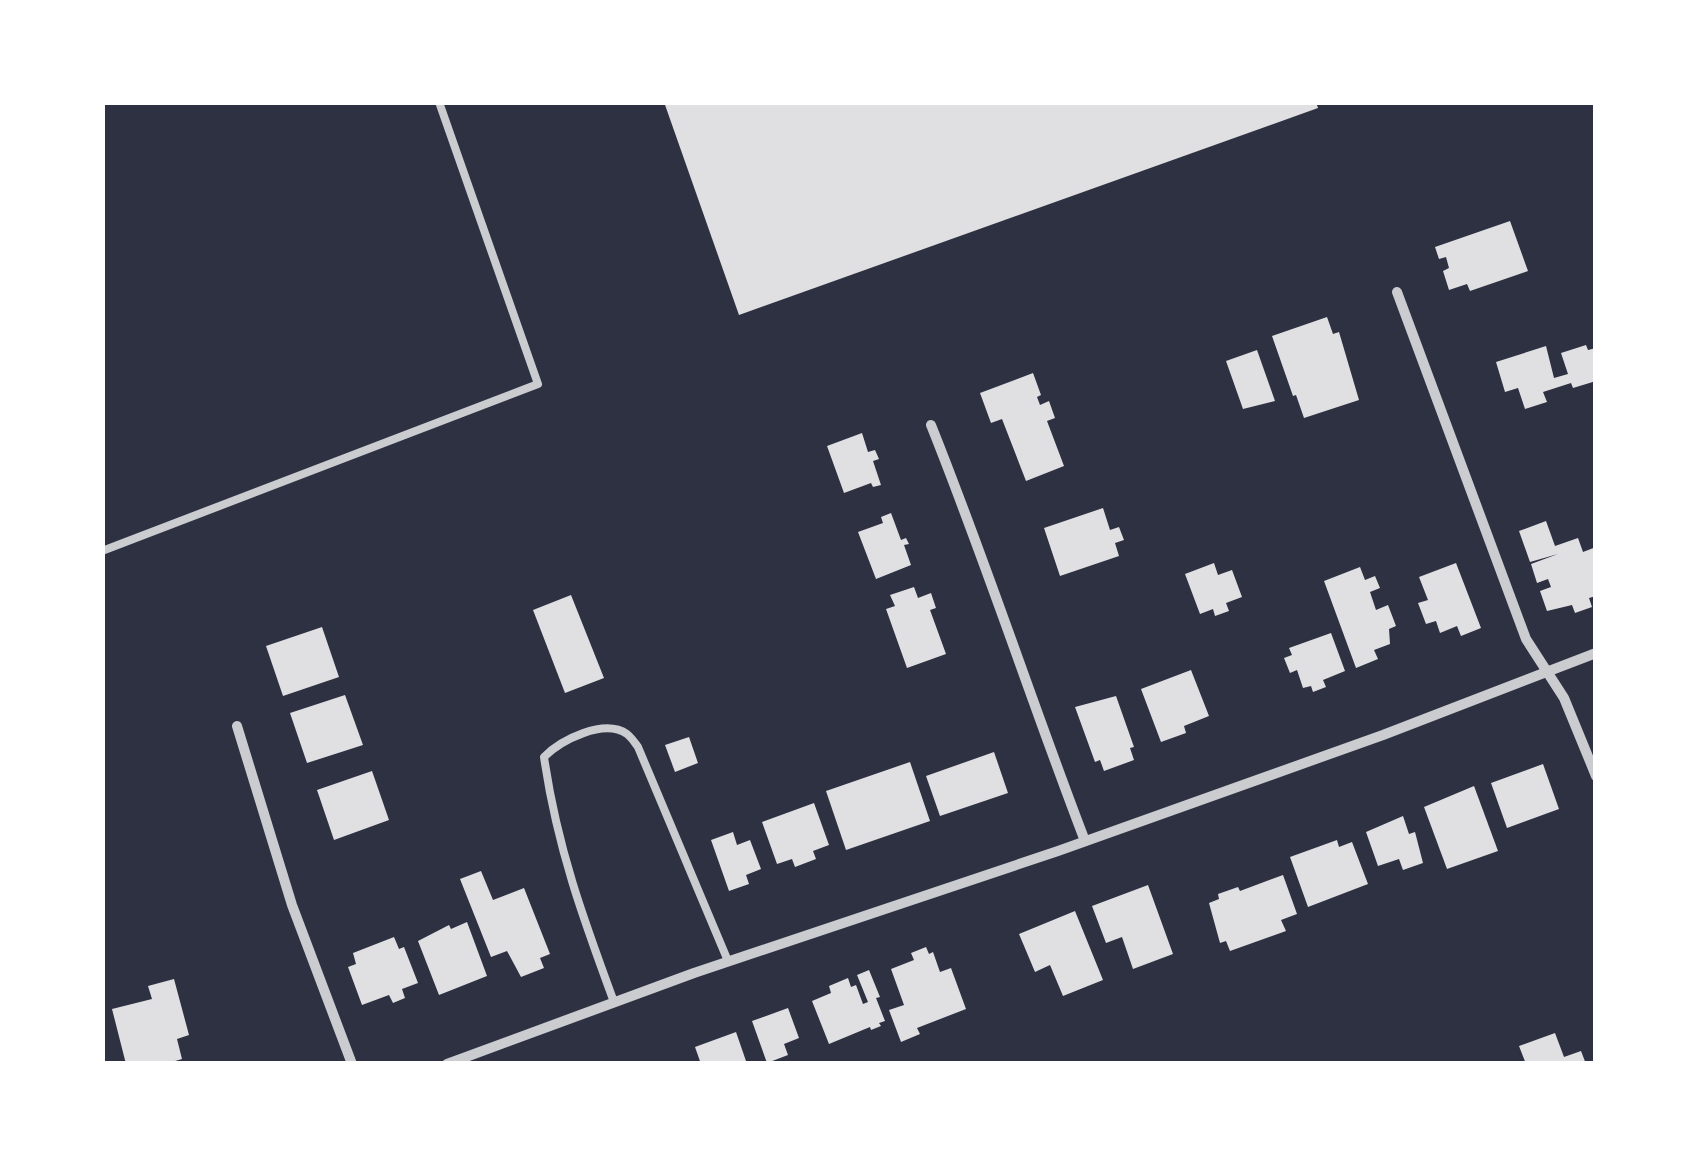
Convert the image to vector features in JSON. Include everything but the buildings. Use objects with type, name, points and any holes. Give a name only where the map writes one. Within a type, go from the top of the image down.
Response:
[{"type":"street","points":[[1397,292],[1526,639],[1564,698],[1596,776]]},
{"type":"street","points":[[931,425],[1085,841]]},
{"type":"street","points":[[447,1064],[728,961],[1085,841],[1382,735],[1596,653]]},
{"type":"street","points":[[237,726],[292,904],[352,1064]]},
{"type":"lane","points":[[102,552],[538,384],[440,102]]},
{"type":"lane","points":[[614,1002],[566,867],[551,805],[544,757],[556,744],[606,727],[626,733],[638,747],[728,961]]}]
